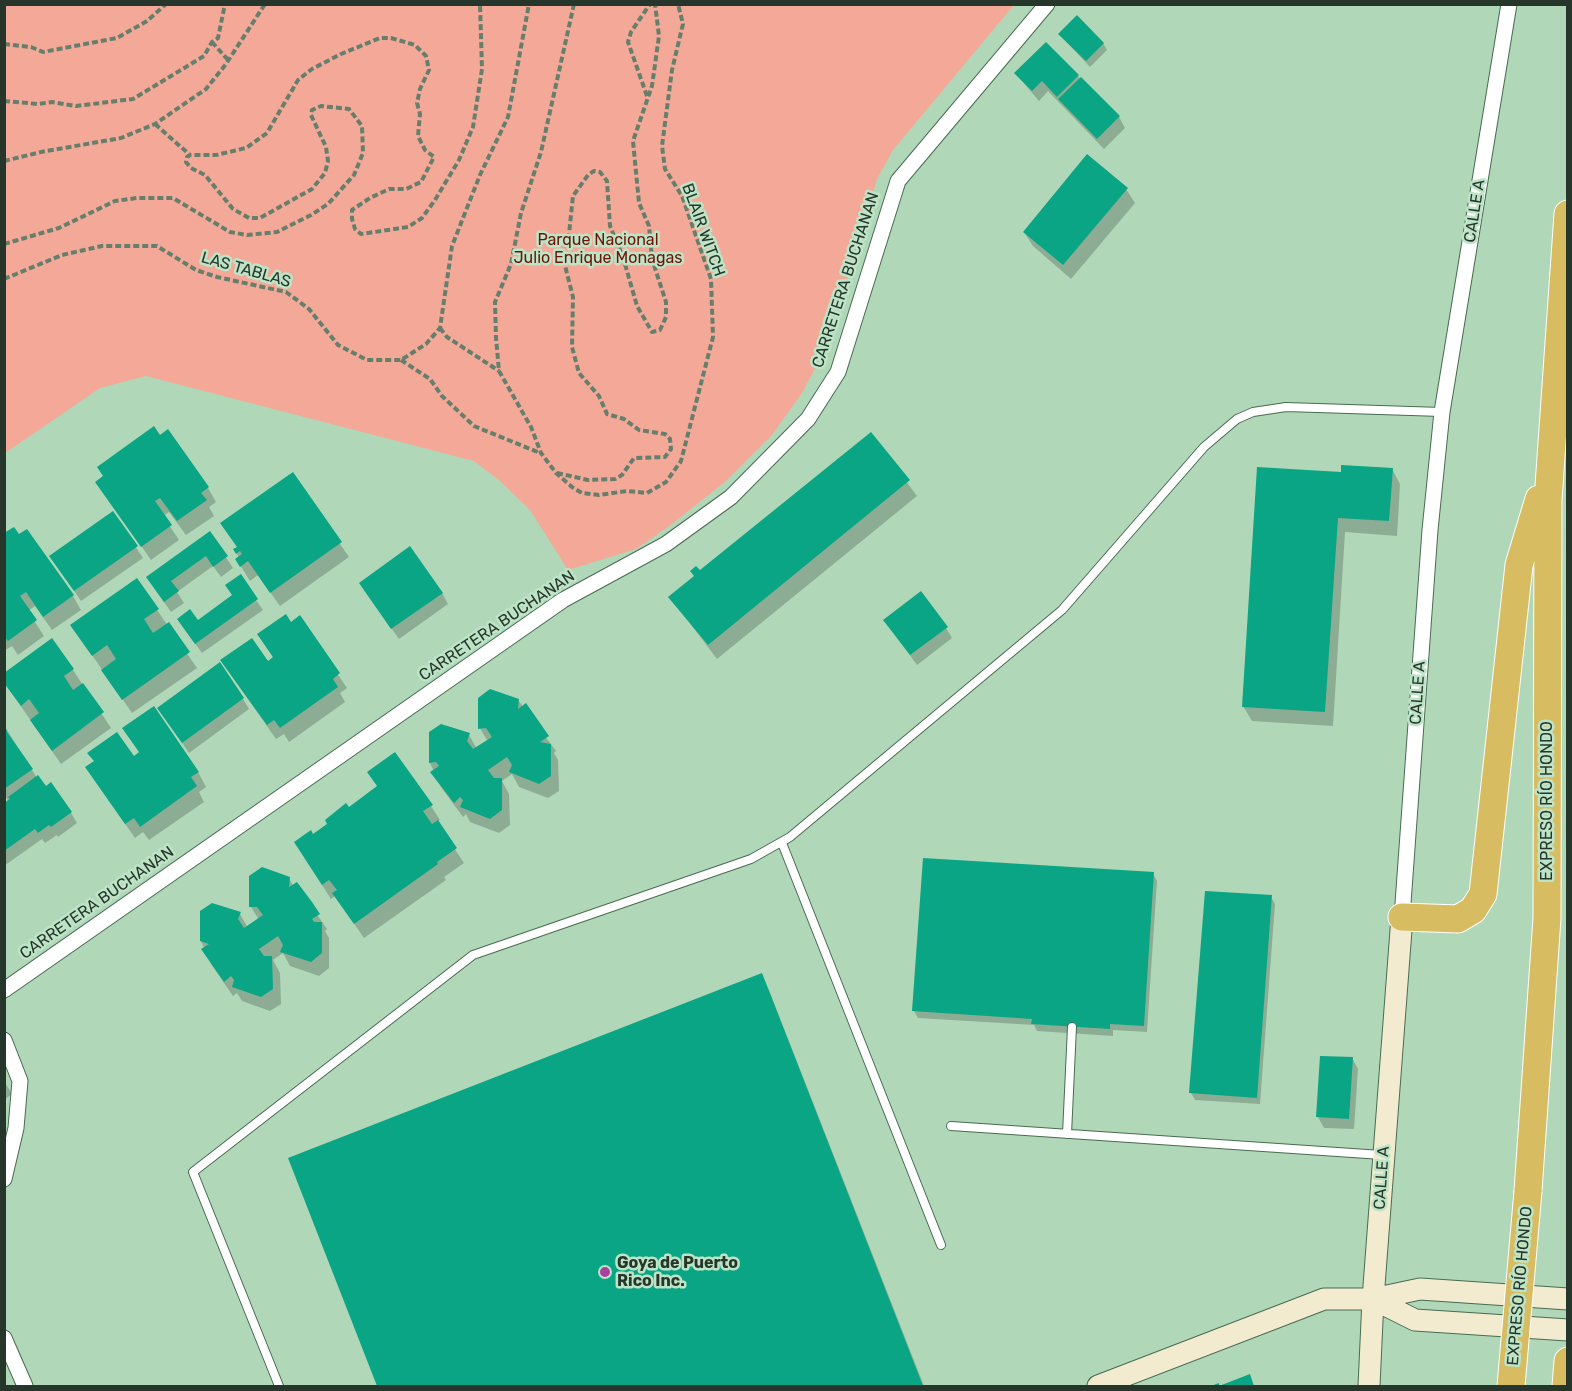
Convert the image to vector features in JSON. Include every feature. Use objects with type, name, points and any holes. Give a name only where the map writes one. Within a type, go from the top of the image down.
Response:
[{"type":"highway","name":"EXPRESO RÍO HONDO","points":[[1511,1386],[1528,1191],[1547,918],[1548,500],[1568,214]]},
{"type":"highway","points":[[1402,917],[1458,919],[1473,910],[1483,894],[1519,565],[1550,463]]},
{"type":"highway","points":[[1566,1386],[1568,1361]]},
{"type":"street","name":"CARRETERA BUCHANAN","points":[[4,990],[563,600],[666,544],[731,497],[808,419],[838,372],[898,181],[1047,4]]},
{"type":"street","name":"CALLE A","points":[[1369,1386],[1373,1299],[1430,530],[1442,412],[1509,4]]},
{"type":"street","points":[[4,1040],[20,1081],[15,1128],[4,1179]]},
{"type":"street","points":[[1098,1386],[1324,1299],[1373,1299],[1420,1289],[1568,1299]]},
{"type":"street","points":[[1373,1299],[1415,1320],[1568,1330]]},
{"type":"street","points":[[4,1338],[25,1386]]},
{"type":"lane","points":[[279,1386],[193,1172],[473,955],[752,859],[782,843],[1062,610],[1204,447],[1237,420],[1253,412],[1286,407],[1442,412]]},
{"type":"lane","points":[[782,843],[941,1245]]},
{"type":"lane","points":[[1067,1134],[1071,1027]]},
{"type":"lane","points":[[951,1126],[1384,1155]]},
{"type":"path","points":[[4,44],[24,46],[43,52],[117,38],[147,21],[166,4]]},
{"type":"path","points":[[4,101],[38,104],[52,102],[76,106],[133,99],[204,56],[212,42],[218,38],[225,4]]},
{"type":"path","points":[[4,161],[120,138],[155,124],[206,89],[228,60],[264,4]]},
{"type":"path","points":[[155,124],[190,154],[216,155],[246,148],[267,134],[298,80],[312,69],[380,38],[415,45],[424,52],[429,65],[417,102],[420,114],[418,136],[425,150],[435,157],[421,182],[405,189],[389,189],[352,210],[355,229],[361,234],[408,227],[422,218],[435,200],[459,160],[473,127],[482,69],[480,4]]},
{"type":"path","points":[[530,4],[508,117],[480,175],[452,246],[440,328],[426,344],[401,360],[430,379],[442,396],[474,426],[541,453]]},
{"type":"path","points":[[499,371],[495,303],[511,264],[521,213],[541,152],[574,4]]},
{"type":"path","points":[[647,98],[628,42],[631,32],[650,4]]},
{"type":"path","points":[[556,473],[588,480],[615,479],[622,475],[634,458],[665,457],[671,449],[670,439],[664,434],[639,430],[624,418],[607,414],[599,396],[579,373],[572,347],[573,297],[562,254],[569,234],[569,212],[578,186],[594,171],[600,172],[607,181],[609,226],[623,257],[637,306],[652,332],[660,330],[666,317],[666,302],[652,259],[647,217],[639,203],[633,141],[652,86],[659,36],[656,4]]},
{"type":"path","name":"BLAIR WITCH","points":[[499,371],[531,428],[541,453],[556,473],[582,493],[599,495],[627,491],[647,493],[666,483],[681,461],[713,337],[711,279],[682,196],[665,169],[662,146],[672,70],[683,24],[678,4]]},
{"type":"path","points":[[212,42],[228,60]]},
{"type":"path","name":"LAS TABLAS","points":[[4,244],[60,228],[115,201],[156,197],[173,198],[185,203],[230,232],[247,235],[277,232],[328,204],[354,175],[363,153],[364,131],[359,119],[349,109],[326,106],[314,108],[311,115],[326,147],[328,161],[325,173],[312,189],[260,218],[249,218],[232,209],[205,176],[197,173],[186,162],[190,154]]},
{"type":"path","name":"LAS TABLAS","points":[[4,279],[62,255],[102,246],[157,246],[196,270],[217,277],[286,292],[309,309],[338,345],[367,360],[401,360]]},
{"type":"path","points":[[440,328],[447,337],[499,371]]},
{"type":"green space","name":"Parque Nacional Julio Enrique Monagas","points":[[5,4],[1014,5],[893,150],[877,179],[836,318],[820,359],[802,393],[772,435],[726,481],[636,549],[568,570],[530,510],[500,481],[474,461],[146,376],[100,388],[5,453]]},
{"type":"building","points":[[1077,15],[1104,43],[1086,61],[1058,34]]},
{"type":"building","points":[[1046,42],[1079,75],[1057,97],[1042,81],[1032,91],[1014,73]]},
{"type":"building","points":[[1081,77],[1120,116],[1097,139],[1058,99]]},
{"type":"building","points":[[1087,154],[1128,188],[1063,265],[1023,232]]},
{"type":"building","points":[[154,426],[160,435],[168,429],[209,487],[201,493],[207,500],[177,521],[160,498],[155,501],[172,525],[141,547],[95,482],[103,476],[97,467]]},
{"type":"building","points":[[871,432],[910,480],[708,645],[668,597],[694,576],[690,571],[696,566],[700,570]]},
{"type":"building","points":[[1341,465],[1393,468],[1389,521],[1338,518],[1325,712],[1242,707],[1257,467],[1341,472]]},
{"type":"building","points":[[293,472],[342,542],[270,593],[248,561],[240,567],[235,559],[242,554],[240,551],[236,554],[233,549],[237,547],[220,523]]},
{"type":"building","points":[[113,511],[138,546],[74,591],[49,556]]},
{"type":"building","points":[[14,527],[19,534],[27,529],[74,595],[43,617],[26,592],[20,596],[37,620],[8,641],[4,636],[4,533]]},
{"type":"building","points":[[210,531],[228,556],[213,567],[206,556],[171,581],[179,591],[164,602],[146,577]]},
{"type":"building","points":[[410,546],[443,593],[391,629],[359,583]]},
{"type":"building","points":[[241,574],[258,599],[195,644],[177,619],[190,609],[198,620],[232,595],[225,585]]},
{"type":"building","points":[[137,578],[159,609],[144,619],[153,633],[169,622],[190,652],[122,700],[101,670],[116,659],[107,645],[92,656],[70,625]]},
{"type":"building","points":[[921,591],[948,627],[910,655],[883,620]]},
{"type":"building","points":[[286,614],[291,622],[300,615],[340,673],[333,679],[338,687],[280,728],[274,720],[267,725],[220,660],[252,638],[268,661],[273,657],[257,634]]},
{"type":"building","points":[[52,638],[74,669],[64,676],[73,690],[83,683],[104,712],[52,751],[30,720],[39,713],[29,699],[21,706],[4,683],[4,673]]},
{"type":"building","points":[[220,662],[244,698],[182,743],[157,708]]},
{"type":"building","points":[[490,689],[519,699],[518,709],[526,703],[549,736],[540,742],[551,744],[551,776],[539,784],[509,772],[512,765],[507,757],[488,770],[494,778],[502,778],[502,810],[490,819],[460,807],[463,800],[460,797],[454,803],[430,772],[439,766],[436,762],[429,763],[429,732],[441,724],[470,733],[467,741],[473,749],[492,737],[486,728],[478,729],[478,698]]},
{"type":"building","points":[[154,706],[199,772],[191,777],[197,786],[140,827],[134,818],[125,824],[85,767],[94,761],[87,753],[117,732],[134,756],[139,752],[122,728]]},
{"type":"building","points":[[4,722],[7,732],[33,769],[4,789]]},
{"type":"building","points":[[395,752],[433,805],[423,811],[432,824],[438,820],[457,848],[354,924],[332,893],[337,890],[329,880],[322,885],[294,842],[311,830],[313,834],[327,824],[325,820],[346,803],[349,807],[377,786],[367,772]]},
{"type":"building","points":[[38,775],[46,786],[51,782],[72,812],[38,833],[35,829],[4,851],[4,803],[10,799],[8,797]]},
{"type":"building","points":[[923,858],[1154,872],[1144,1026],[1110,1024],[1110,1029],[1031,1024],[1032,1019],[912,1011]]},
{"type":"building","points":[[262,867],[290,877],[289,887],[297,882],[312,902],[320,914],[312,919],[314,922],[322,922],[322,953],[311,962],[280,952],[283,945],[278,936],[259,949],[264,956],[272,956],[273,989],[261,997],[232,987],[234,980],[231,976],[224,982],[201,949],[209,944],[200,941],[200,911],[212,903],[241,912],[238,919],[244,928],[263,915],[257,907],[249,907],[249,876]]},
{"type":"building","points":[[1205,891],[1272,895],[1257,1098],[1189,1093]]},
{"type":"building","name":"Goya de Puerto Rico Inc.","points":[[762,973],[923,1386],[377,1386],[288,1158]]},
{"type":"building","points":[[1320,1056],[1353,1057],[1349,1119],[1316,1117]]},
{"type":"building","points":[[1250,1374],[1254,1386],[1219,1386]]},
{"type":"place","name":"Goya de Puerto Rico Inc.","points":[[605,1272]]}]
